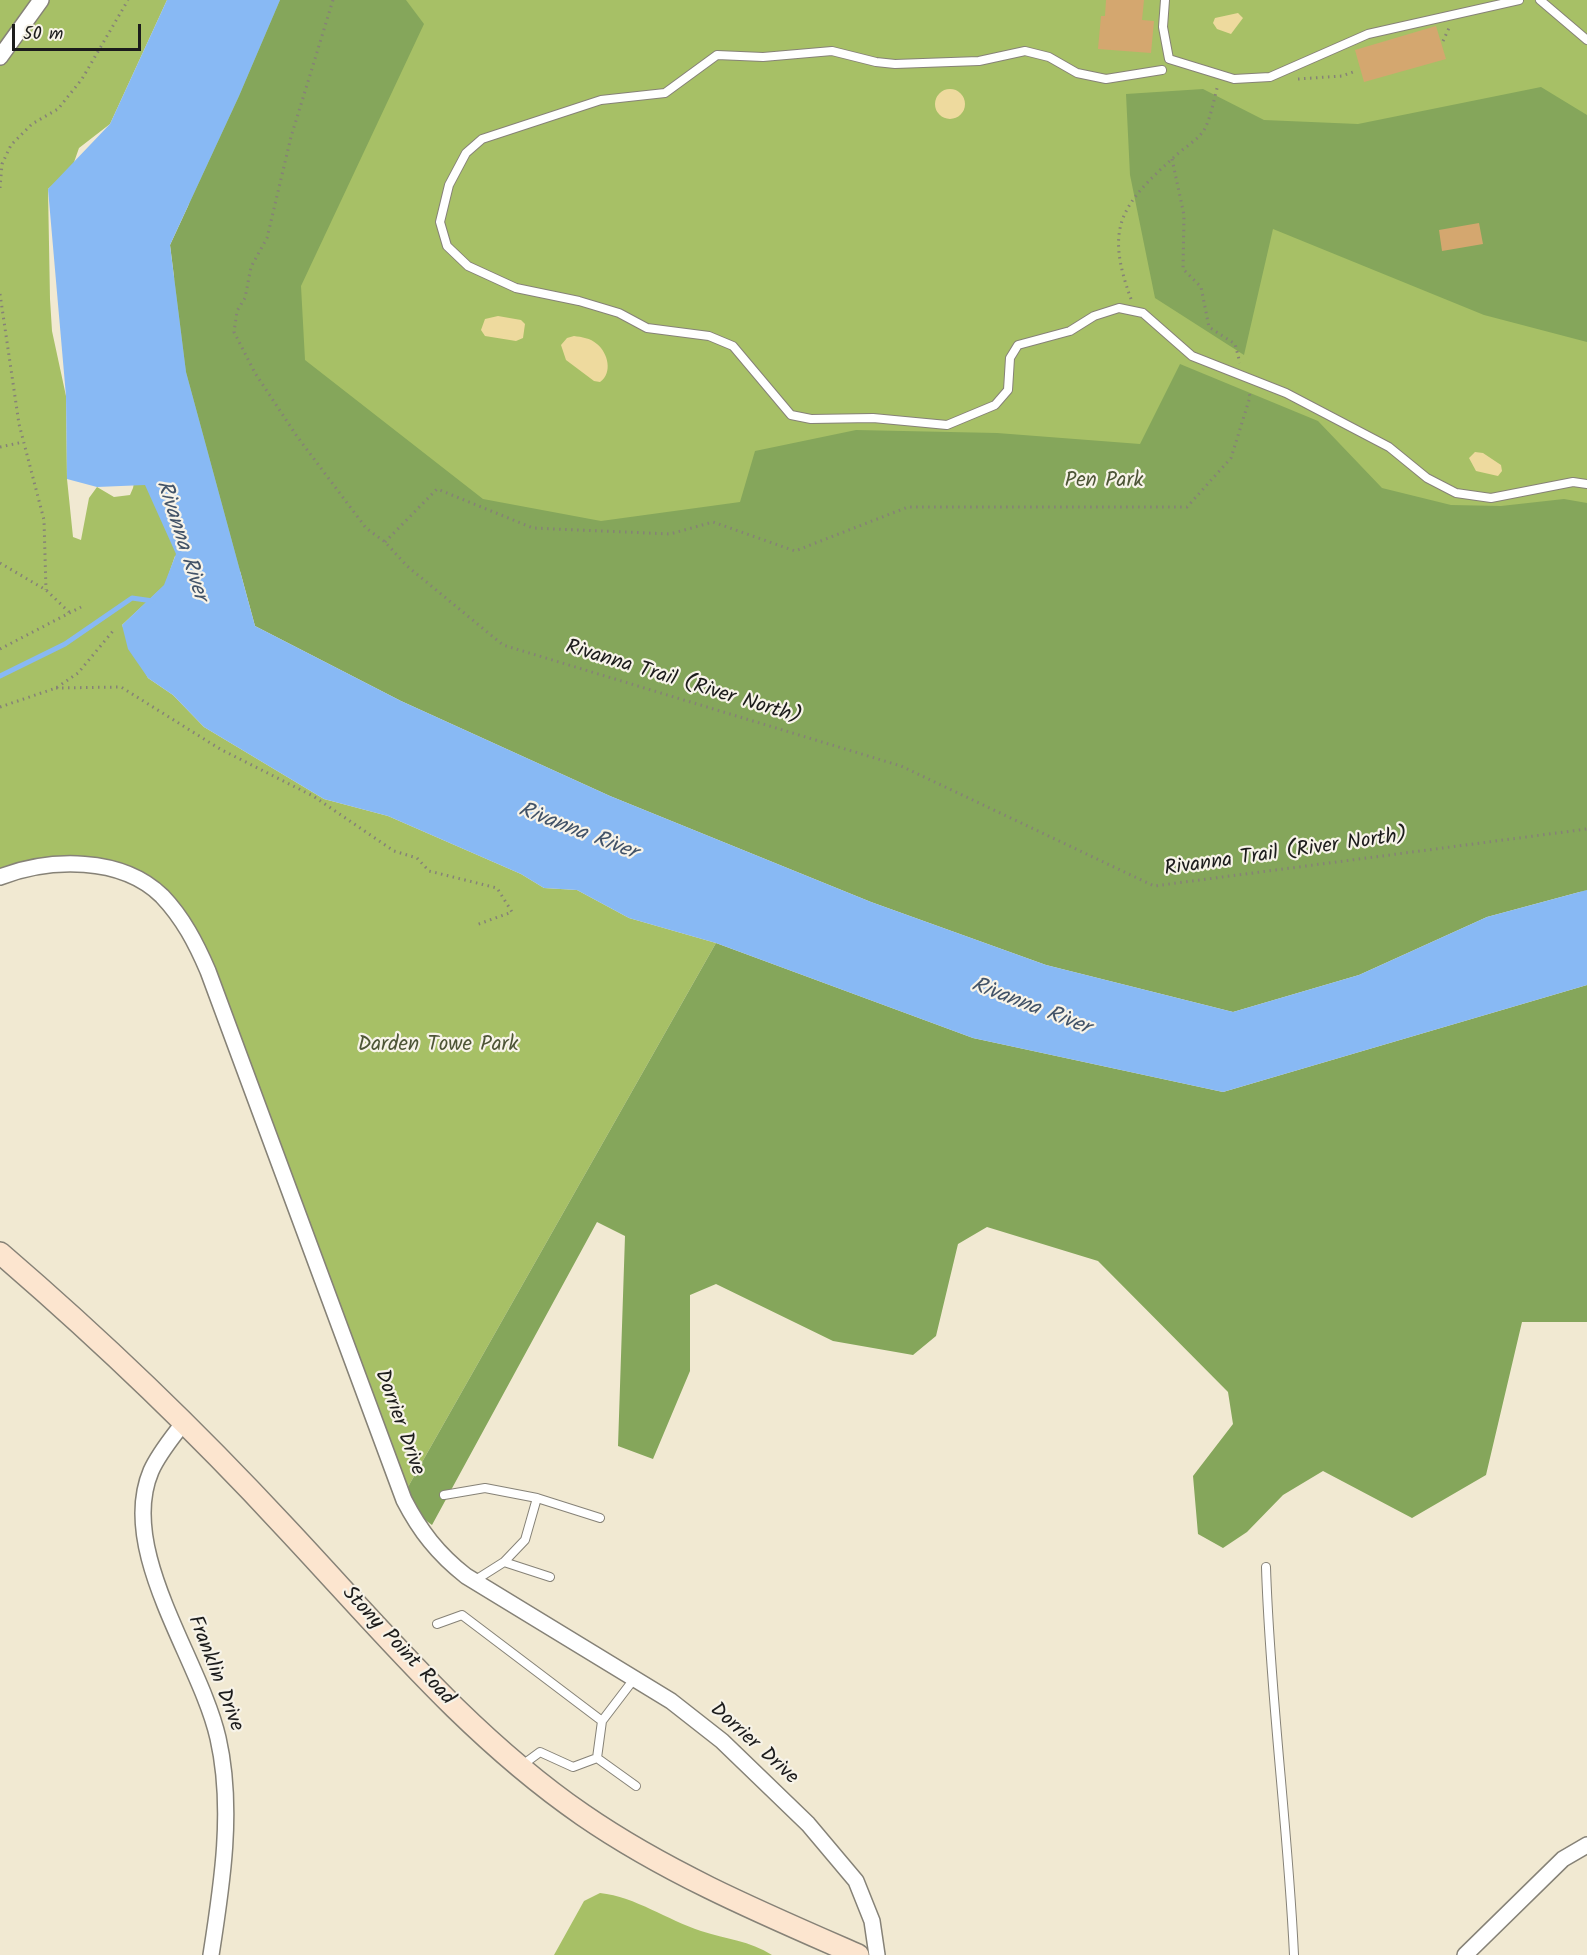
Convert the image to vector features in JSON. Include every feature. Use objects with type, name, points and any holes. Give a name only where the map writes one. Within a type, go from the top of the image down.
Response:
[{"type":"main road","name":"Stony Point Road","points":[[0,1253],[80,1322],[184,1422],[277,1518],[425,1679],[474,1727],[520,1766],[582,1814],[671,1868],[858,1955]]},
{"type":"street","points":[[0,57],[41,0]]},
{"type":"street","name":"Dorrier Drive","points":[[0,877],[41,866],[69,864],[95,866],[123,873],[160,894],[191,933],[208,970],[404,1500],[418,1528],[433,1546],[474,1581],[671,1701],[722,1741],[837,1855],[866,1900],[877,1955]]},
{"type":"street","name":"Franklin Drive","points":[[184,1422],[160,1454],[151,1473],[145,1493],[144,1515],[146,1543],[153,1569],[207,1702],[218,1737],[224,1772],[223,1857],[211,1955]]},
{"type":"street","points":[[1465,1955],[1563,1859],[1587,1845]]},
{"type":"lane","points":[[1165,0],[1163,27],[1169,59],[1234,79],[1270,77],[1368,34],[1519,0]]},
{"type":"lane","points":[[1540,0],[1556,16],[1587,40]]},
{"type":"lane","points":[[1162,70],[1106,79],[1077,73],[1048,57],[1025,51],[979,61],[895,64],[876,62],[832,51],[763,57],[717,55],[665,93],[601,100],[483,139],[466,153],[449,185],[440,222],[447,246],[468,266],[516,288],[579,301],[619,313],[647,328],[709,336],[733,346],[791,415],[811,419],[873,418],[947,425],[996,405],[1008,390],[1010,358],[1018,345],[1070,331],[1094,316],[1119,308],[1143,313],[1192,356],[1286,393],[1389,447],[1427,478],[1456,493],[1491,498],[1573,482],[1587,484]]},
{"type":"lane","points":[[444,1495],[485,1488],[537,1498],[600,1518]]},
{"type":"lane","points":[[474,1581],[504,1562],[525,1540],[537,1498]]},
{"type":"lane","points":[[504,1562],[550,1577]]},
{"type":"lane","points":[[1266,1567],[1275,1709],[1290,1860],[1294,1955]]},
{"type":"lane","points":[[437,1623],[462,1615],[602,1721]]},
{"type":"lane","points":[[597,1758],[602,1721],[634,1679]]},
{"type":"lane","points":[[520,1766],[540,1752],[573,1767],[597,1758]]},
{"type":"lane","points":[[597,1758],[636,1786]]},
{"type":"path","points":[[0,188],[2,164],[11,145],[32,124],[58,109],[82,79],[128,0]]},
{"type":"path","name":"Rivanna Trail (River North)","points":[[333,0],[291,137],[267,238],[251,267],[245,298],[237,310],[234,332],[255,373],[296,435],[366,528],[385,542],[407,566],[503,645],[901,766],[1154,886],[1587,829]]},
{"type":"path","points":[[1270,77],[1314,78],[1342,76],[1356,71]]},
{"type":"path","points":[[1138,312],[1122,274],[1118,249],[1118,227],[1128,207],[1146,183],[1204,130],[1221,75]]},
{"type":"path","points":[[385,542],[437,489],[533,528],[670,534],[713,522],[795,551],[908,507],[1187,507],[1232,458],[1250,397],[1235,344],[1209,327],[1201,287],[1183,269],[1184,215],[1172,159]]},
{"type":"path","points":[[0,294],[23,442],[44,520],[46,590]]},
{"type":"path","points":[[0,332],[5,331]]},
{"type":"path","points":[[0,447],[23,442]]},
{"type":"path","points":[[0,564],[46,590],[69,613]]},
{"type":"path","points":[[0,649],[81,607]]},
{"type":"path","points":[[0,707],[56,688],[78,673],[112,631]]},
{"type":"path","points":[[56,688],[121,687],[220,749],[313,796],[394,851],[417,858],[429,871],[497,888],[512,912],[476,925]]},
{"type":"green space","name":"Pen Park","points":[[0,0],[167,0],[110,124],[79,148],[72,168],[48,189],[52,331],[66,396],[67,479],[73,537],[81,540],[89,498],[97,487],[114,497],[130,495],[133,488],[229,0],[1587,0],[1587,893],[175,556],[165,585],[122,625],[148,678],[173,695],[204,727],[324,799],[388,816],[521,874],[544,888],[577,890],[629,918],[716,943],[400,1501],[214,987],[165,902],[128,880],[89,871],[46,870],[0,880]]},
{"type":"green space","points":[[280,0],[406,0],[424,24],[301,286],[305,360],[483,499],[601,521],[740,502],[755,451],[856,430],[997,433],[1140,444],[1180,364],[1318,421],[1382,488],[1451,505],[1501,506],[1564,499],[1587,503],[1587,890],[1487,917],[1359,975],[1233,1012],[1046,965],[871,902],[610,796],[401,701],[255,626],[186,372],[170,245],[239,96]]},
{"type":"green space","points":[[1541,87],[1587,115],[1587,342],[1484,315],[1273,229],[1244,355],[1155,298],[1130,175],[1126,94],[1203,89],[1264,120],[1358,124]]},
{"type":"green space","points":[[716,943],[973,1038],[1223,1092],[1587,985],[1587,1322],[1522,1322],[1486,1475],[1412,1518],[1323,1471],[1283,1495],[1247,1532],[1223,1548],[1198,1534],[1193,1476],[1233,1424],[1228,1392],[1098,1261],[987,1227],[958,1244],[936,1336],[913,1355],[833,1341],[716,1284],[690,1295],[690,1371],[653,1459],[618,1446],[625,1236],[597,1222],[432,1525],[400,1501]]},
{"type":"green space","points":[[600,1893],[626,1899],[688,1926],[746,1943],[772,1955],[554,1955],[584,1901]]},
{"type":"sand","points":[[1238,13],[1243,18],[1231,34],[1217,29],[1213,23],[1215,18]]},
{"type":"sand","points":[[950,89],[961,93],[965,104],[961,115],[950,119],[939,115],[935,104],[939,93]]},
{"type":"sand","points":[[498,316],[521,320],[525,324],[523,338],[516,341],[485,336],[481,330],[485,319]]},
{"type":"sand","points":[[574,336],[592,340],[604,352],[608,368],[607,374],[600,382],[594,381],[566,360],[561,345],[567,338]]},
{"type":"sand","points":[[1475,452],[1483,453],[1501,465],[1502,471],[1498,476],[1476,471],[1469,458]]},
{"type":"water","name":"Rivanna River","points":[[167,0],[280,0],[239,96],[170,245],[186,372],[255,626],[401,701],[610,796],[871,902],[1046,965],[1233,1012],[1359,975],[1487,917],[1587,890],[1587,985],[1223,1092],[973,1038],[716,943],[629,918],[577,890],[544,888],[521,874],[388,816],[324,799],[204,727],[173,695],[148,678],[128,649],[122,625],[164,585],[176,554],[145,485],[97,487],[67,479],[66,396],[48,189],[110,124]]},
{"type":"building","points":[[1106,0],[1144,0],[1142,20],[1154,21],[1151,53],[1098,49],[1101,16],[1105,16]]},
{"type":"building","points":[[1436,26],[1446,59],[1364,82],[1355,50]]},
{"type":"building","points":[[1479,223],[1483,244],[1442,251],[1439,230]]},
{"type":"waterway","points":[[0,676],[65,644],[132,598],[153,601]]},
{"type":"park label","name":"Darden Towe Park","points":[[438,1046]]}]
